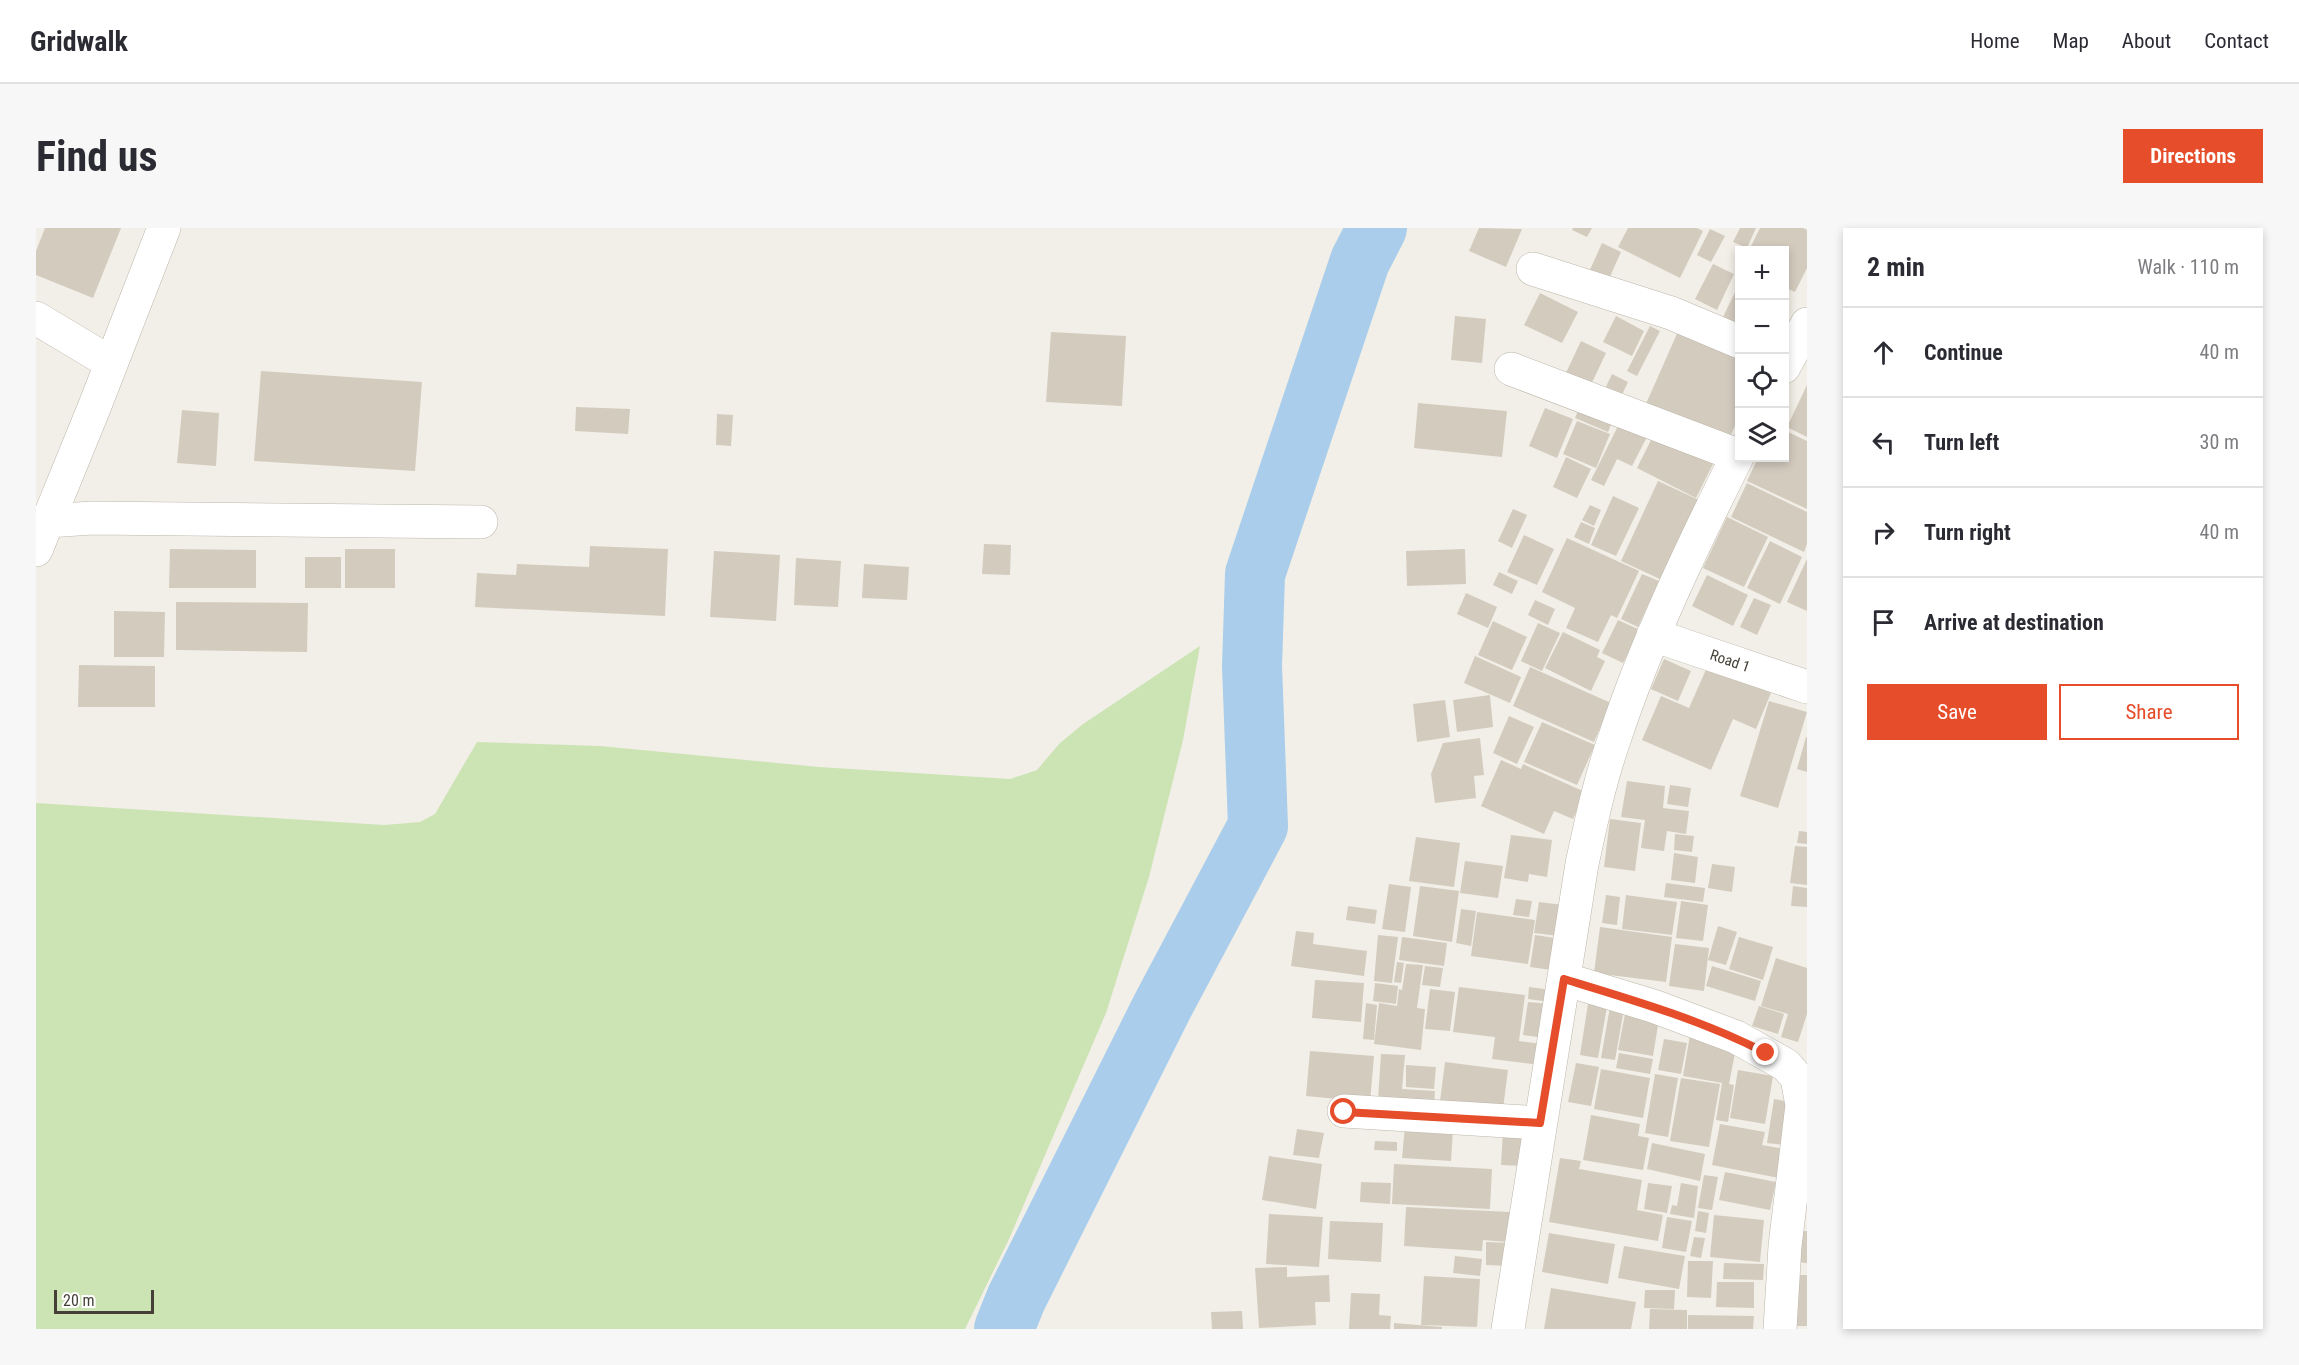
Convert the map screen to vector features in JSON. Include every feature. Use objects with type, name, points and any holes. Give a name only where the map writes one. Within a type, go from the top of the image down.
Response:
[{"type":"street","points":[[42,536],[164,228]]},
{"type":"street","points":[[1533,269],[1671,313],[1735,340]]},
{"type":"street","points":[[36,318],[111,363]]},
{"type":"street","points":[[1789,358],[1806,327]]},
{"type":"street","points":[[1511,369],[1735,452]]},
{"type":"street","points":[[1508,1329],[1582,864],[1597,797],[1614,741],[1653,635],[1735,459]]},
{"type":"street","points":[[42,536],[104,518],[481,522]]},
{"type":"street","name":"Road 1","points":[[1653,635],[1807,687]]},
{"type":"street","points":[[1564,979],[1653,1006],[1736,1037],[1786,1065],[1797,1078],[1802,1105],[1785,1246],[1780,1329]]},
{"type":"street","points":[[1344,1112],[1540,1123]]},
{"type":"green space","points":[[1200,646],[1183,740],[1149,877],[1106,1013],[1009,1239],[965,1329],[36,1329],[36,803],[384,825],[420,822],[435,814],[477,742],[600,746],[819,767],[1010,779],[1037,770],[1059,744],[1083,724]]},
{"type":"building","points":[[45,228],[121,228],[93,298],[36,275],[36,251]]},
{"type":"building","points":[[1479,228],[1522,229],[1506,267],[1469,251]]},
{"type":"building","points":[[1573,228],[1592,228],[1587,237],[1572,230]]},
{"type":"building","points":[[1628,228],[1697,228],[1703,231],[1680,278],[1618,247]]},
{"type":"building","points":[[1740,228],[1756,228],[1748,246],[1733,242]]},
{"type":"building","points":[[1760,228],[1803,228],[1807,230],[1807,268],[1795,292],[1789,289],[1789,246],[1751,246]]},
{"type":"building","points":[[1710,229],[1725,236],[1711,262],[1697,255]]},
{"type":"building","points":[[1602,243],[1621,252],[1604,290],[1585,281]]},
{"type":"building","points":[[1713,264],[1734,274],[1717,310],[1695,299]]},
{"type":"building","points":[[1735,292],[1735,326],[1722,319]]},
{"type":"building","points":[[1540,293],[1578,312],[1562,343],[1524,325]]},
{"type":"building","points":[[1455,316],[1486,319],[1482,363],[1451,360]]},
{"type":"building","points":[[1616,316],[1644,331],[1632,356],[1603,342]]},
{"type":"building","points":[[1650,326],[1660,331],[1637,376],[1627,371]]},
{"type":"building","points":[[1680,327],[1735,352],[1735,426],[1727,443],[1645,406]]},
{"type":"building","points":[[1051,332],[1126,336],[1122,406],[1046,402]]},
{"type":"building","points":[[1581,341],[1606,353],[1589,389],[1564,377]]},
{"type":"building","points":[[261,371],[422,382],[415,471],[254,461]]},
{"type":"building","points":[[1612,374],[1628,382],[1619,401],[1603,393]]},
{"type":"building","points":[[1807,385],[1807,437],[1789,428],[1789,423]]},
{"type":"building","points":[[1418,403],[1507,411],[1502,457],[1414,448]]},
{"type":"building","points":[[576,407],[630,409],[628,434],[575,431]]},
{"type":"building","points":[[1545,408],[1573,419],[1557,458],[1529,446]]},
{"type":"building","points":[[1579,408],[1612,422],[1608,432],[1575,418]]},
{"type":"building","points":[[182,410],[219,413],[216,466],[177,463]]},
{"type":"building","points":[[717,414],[733,415],[731,446],[716,445]]},
{"type":"building","points":[[1622,418],[1650,431],[1632,466],[1617,459],[1604,486],[1591,480]]},
{"type":"building","points":[[1577,421],[1610,434],[1596,468],[1563,454]]},
{"type":"building","points":[[1657,428],[1716,458],[1696,498],[1637,468]]},
{"type":"building","points":[[1789,432],[1807,441],[1807,509],[1747,481],[1756,462],[1789,462]]},
{"type":"building","points":[[1566,457],[1591,469],[1577,498],[1553,487]]},
{"type":"building","points":[[1658,481],[1699,500],[1662,580],[1621,561]]},
{"type":"building","points":[[1747,483],[1807,512],[1807,544],[1804,552],[1731,517]]},
{"type":"building","points":[[1613,496],[1639,508],[1616,556],[1591,545]]},
{"type":"building","points":[[1590,505],[1601,510],[1594,526],[1582,520]]},
{"type":"building","points":[[1513,509],[1527,515],[1512,548],[1498,541]]},
{"type":"building","points":[[1727,517],[1768,537],[1744,587],[1703,568]]},
{"type":"building","points":[[1581,522],[1595,528],[1589,544],[1574,537]]},
{"type":"building","points":[[1524,535],[1554,549],[1537,585],[1507,572]]},
{"type":"building","points":[[1567,538],[1639,571],[1617,618],[1611,615],[1598,642],[1566,628],[1575,608],[1542,592]]},
{"type":"building","points":[[1770,541],[1802,557],[1780,604],[1747,588]]},
{"type":"building","points":[[984,544],[1011,545],[1010,575],[982,574]]},
{"type":"building","points":[[590,546],[668,549],[665,616],[475,607],[477,573],[516,575],[517,564],[589,567]]},
{"type":"building","points":[[170,549],[256,550],[256,588],[169,588]]},
{"type":"building","points":[[345,549],[395,549],[395,588],[345,588]]},
{"type":"building","points":[[1465,549],[1466,584],[1407,586],[1406,551]]},
{"type":"building","points":[[714,551],[780,555],[776,621],[710,617]]},
{"type":"building","points":[[305,557],[341,557],[341,588],[305,588]]},
{"type":"building","points":[[796,558],[841,561],[838,607],[794,605]]},
{"type":"building","points":[[1807,559],[1807,611],[1787,602]]},
{"type":"building","points":[[864,564],[909,567],[907,600],[862,598]]},
{"type":"building","points":[[1499,572],[1518,581],[1512,594],[1493,585]]},
{"type":"building","points":[[1642,574],[1659,581],[1638,627],[1621,619]]},
{"type":"building","points":[[1707,575],[1748,595],[1733,626],[1692,606]]},
{"type":"building","points":[[1466,593],[1497,607],[1488,628],[1457,614]]},
{"type":"building","points":[[1754,598],[1771,605],[1757,635],[1740,627]]},
{"type":"building","points":[[1535,600],[1555,609],[1548,625],[1528,615]]},
{"type":"building","points":[[176,602],[308,603],[307,652],[176,650]]},
{"type":"building","points":[[114,611],[165,612],[164,657],[114,657]]},
{"type":"building","points":[[1618,620],[1640,630],[1623,663],[1602,653]]},
{"type":"building","points":[[1493,621],[1527,637],[1512,670],[1478,655]]},
{"type":"building","points":[[1538,623],[1560,633],[1542,671],[1521,661]]},
{"type":"building","points":[[1563,632],[1600,650],[1597,657],[1605,661],[1591,691],[1545,668]]},
{"type":"building","points":[[1475,656],[1521,677],[1510,703],[1464,683]]},
{"type":"building","points":[[1664,659],[1691,671],[1678,701],[1651,689]]},
{"type":"building","points":[[79,665],[155,666],[155,707],[78,707]]},
{"type":"building","points":[[1708,665],[1771,693],[1756,729],[1733,719],[1711,770],[1642,740],[1661,696],[1689,708]]},
{"type":"building","points":[[1530,667],[1611,703],[1594,742],[1513,706]]},
{"type":"building","points":[[1490,695],[1493,727],[1457,732],[1453,700]]},
{"type":"building","points":[[1445,700],[1450,737],[1417,742],[1413,704]]},
{"type":"building","points":[[1769,701],[1807,712],[1778,808],[1740,796]]},
{"type":"building","points":[[1509,716],[1534,727],[1517,764],[1493,753]]},
{"type":"building","points":[[1542,722],[1595,745],[1577,785],[1524,762]]},
{"type":"building","points":[[1807,737],[1807,772],[1797,769]]},
{"type":"building","points":[[1480,738],[1484,775],[1474,776],[1476,798],[1435,803],[1431,774],[1443,743]]},
{"type":"building","points":[[1501,760],[1521,769],[1523,764],[1585,792],[1573,819],[1554,811],[1544,834],[1481,806]]},
{"type":"building","points":[[1627,781],[1665,786],[1663,808],[1689,811],[1686,834],[1667,831],[1664,851],[1641,848],[1645,820],[1621,817]]},
{"type":"building","points":[[1670,785],[1691,788],[1688,807],[1667,804]]},
{"type":"building","points":[[1610,819],[1641,823],[1635,871],[1604,867]]},
{"type":"building","points":[[1799,831],[1807,832],[1807,844],[1797,843]]},
{"type":"building","points":[[1675,834],[1694,836],[1692,852],[1674,850]]},
{"type":"building","points":[[1511,835],[1552,840],[1547,877],[1529,874],[1528,882],[1504,878]]},
{"type":"building","points":[[1416,837],[1460,843],[1454,887],[1409,881]]},
{"type":"building","points":[[1795,846],[1807,847],[1807,885],[1790,883]]},
{"type":"building","points":[[1674,853],[1698,857],[1695,883],[1671,880]]},
{"type":"building","points":[[1465,861],[1503,866],[1498,898],[1460,893]]},
{"type":"building","points":[[1712,864],[1735,867],[1732,892],[1708,888]]},
{"type":"building","points":[[1666,883],[1705,888],[1703,902],[1664,897]]},
{"type":"building","points":[[1389,884],[1411,887],[1405,932],[1382,929]]},
{"type":"building","points":[[1420,886],[1459,891],[1452,942],[1413,936]]},
{"type":"building","points":[[1793,886],[1807,888],[1807,907],[1791,906]]},
{"type":"building","points":[[1606,895],[1620,897],[1617,925],[1602,923]]},
{"type":"building","points":[[1626,895],[1677,902],[1672,935],[1622,929]]},
{"type":"building","points":[[1516,899],[1532,901],[1529,917],[1513,915]]},
{"type":"building","points":[[1681,901],[1708,905],[1703,941],[1676,938]]},
{"type":"building","points":[[1539,902],[1563,905],[1559,936],[1534,933]]},
{"type":"building","points":[[1348,906],[1377,910],[1375,924],[1346,920]]},
{"type":"building","points":[[1461,909],[1476,911],[1471,946],[1456,943]]},
{"type":"building","points":[[1477,912],[1535,920],[1528,964],[1471,956]]},
{"type":"building","points":[[1718,926],[1737,932],[1726,965],[1708,960]]},
{"type":"building","points":[[1600,927],[1672,937],[1666,982],[1594,973]]},
{"type":"building","points":[[1296,931],[1314,933],[1313,944],[1367,951],[1364,976],[1291,966]]},
{"type":"building","points":[[1378,935],[1398,937],[1392,983],[1374,981]]},
{"type":"building","points":[[1535,935],[1555,938],[1551,970],[1530,967]]},
{"type":"building","points":[[1402,937],[1447,943],[1444,966],[1399,960]]},
{"type":"building","points":[[1739,937],[1773,947],[1763,980],[1729,969]]},
{"type":"building","points":[[1675,944],[1709,948],[1704,991],[1669,986]]},
{"type":"building","points":[[1776,958],[1807,968],[1807,1014],[1798,1042],[1781,1037],[1788,1014],[1761,1006]]},
{"type":"building","points":[[1397,962],[1404,963],[1401,983],[1394,982]]},
{"type":"building","points":[[1406,964],[1423,965],[1417,1008],[1425,1009],[1421,1050],[1374,1044],[1379,1003],[1397,1006]]},
{"type":"building","points":[[1425,966],[1443,968],[1440,987],[1422,985]]},
{"type":"building","points":[[1712,966],[1761,981],[1755,1001],[1706,986]]},
{"type":"building","points":[[1315,980],[1364,983],[1361,1022],[1312,1018]]},
{"type":"building","points":[[1375,983],[1398,986],[1396,1004],[1373,1001]]},
{"type":"building","points":[[1459,987],[1525,995],[1519,1041],[1543,1044],[1540,1065],[1492,1059],[1495,1037],[1453,1032]]},
{"type":"building","points":[[1529,987],[1552,990],[1550,1002],[1528,999]]},
{"type":"building","points":[[1430,989],[1455,992],[1450,1031],[1425,1029]]},
{"type":"building","points":[[1611,1001],[1625,1003],[1615,1060],[1601,1058]]},
{"type":"building","points":[[1528,1002],[1551,1004],[1546,1038],[1523,1035]]},
{"type":"building","points":[[1366,1003],[1377,1005],[1374,1040],[1363,1039]]},
{"type":"building","points":[[1588,1004],[1607,1007],[1598,1058],[1580,1055]]},
{"type":"building","points":[[1759,1006],[1784,1014],[1778,1034],[1752,1026]]},
{"type":"building","points":[[1625,1014],[1659,1019],[1653,1056],[1618,1050]]},
{"type":"building","points":[[1690,1035],[1737,1043],[1729,1084],[1734,1085],[1728,1122],[1716,1120],[1722,1083],[1683,1076]]},
{"type":"building","points":[[1664,1039],[1687,1043],[1681,1074],[1658,1070]]},
{"type":"building","points":[[1310,1051],[1374,1056],[1370,1102],[1306,1096]]},
{"type":"building","points":[[1619,1053],[1653,1059],[1650,1074],[1616,1068]]},
{"type":"building","points":[[1381,1054],[1405,1055],[1402,1089],[1435,1091],[1434,1104],[1378,1100]]},
{"type":"building","points":[[1445,1062],[1508,1070],[1503,1109],[1440,1101]]},
{"type":"building","points":[[1576,1063],[1599,1067],[1591,1106],[1568,1102]]},
{"type":"building","points":[[1406,1065],[1436,1067],[1434,1089],[1406,1087]]},
{"type":"building","points":[[1601,1069],[1650,1078],[1643,1118],[1594,1109]]},
{"type":"building","points":[[1738,1070],[1773,1076],[1765,1124],[1730,1118]]},
{"type":"building","points":[[1655,1074],[1678,1078],[1668,1137],[1645,1133]]},
{"type":"building","points":[[1681,1078],[1720,1084],[1709,1147],[1670,1141]]},
{"type":"building","points":[[1774,1099],[1791,1102],[1784,1145],[1767,1143]]},
{"type":"building","points":[[1591,1115],[1640,1124],[1638,1136],[1649,1138],[1643,1170],[1583,1160]]},
{"type":"building","points":[[1720,1124],[1765,1132],[1762,1145],[1785,1149],[1779,1178],[1712,1165]]},
{"type":"building","points":[[1405,1126],[1453,1129],[1451,1161],[1402,1158]]},
{"type":"building","points":[[1297,1129],[1324,1133],[1319,1158],[1293,1155]]},
{"type":"building","points":[[1503,1129],[1528,1130],[1525,1166],[1501,1165]]},
{"type":"building","points":[[1375,1141],[1397,1142],[1397,1151],[1374,1150]]},
{"type":"building","points":[[1652,1143],[1705,1154],[1700,1181],[1647,1169]]},
{"type":"building","points":[[1269,1156],[1322,1164],[1316,1209],[1262,1200]]},
{"type":"building","points":[[1560,1158],[1581,1161],[1579,1169],[1642,1180],[1637,1210],[1663,1215],[1658,1241],[1549,1222]]},
{"type":"building","points":[[1394,1164],[1492,1169],[1490,1209],[1392,1204]]},
{"type":"building","points":[[1725,1172],[1776,1182],[1770,1210],[1719,1200]]},
{"type":"building","points":[[1704,1175],[1718,1177],[1712,1210],[1698,1208]]},
{"type":"building","points":[[1361,1182],[1391,1183],[1390,1204],[1360,1202]]},
{"type":"building","points":[[1648,1183],[1672,1186],[1667,1213],[1644,1209]]},
{"type":"building","points":[[1681,1183],[1698,1186],[1694,1218],[1670,1214],[1672,1205],[1677,1206]]},
{"type":"building","points":[[1406,1207],[1510,1212],[1508,1242],[1483,1240],[1482,1251],[1404,1246]]},
{"type":"building","points":[[1698,1211],[1709,1213],[1706,1233],[1695,1231]]},
{"type":"building","points":[[1269,1214],[1323,1217],[1319,1267],[1266,1264]]},
{"type":"building","points":[[1714,1215],[1764,1220],[1760,1262],[1710,1257]]},
{"type":"building","points":[[1667,1217],[1692,1221],[1686,1252],[1662,1248]]},
{"type":"building","points":[[1330,1221],[1383,1223],[1381,1262],[1328,1259]]},
{"type":"building","points":[[1797,1231],[1807,1231],[1807,1263],[1795,1262]]},
{"type":"building","points":[[1549,1233],[1615,1244],[1608,1284],[1542,1272]]},
{"type":"building","points":[[1694,1237],[1705,1238],[1701,1258],[1690,1256]]},
{"type":"building","points":[[1486,1242],[1512,1243],[1511,1266],[1486,1265]]},
{"type":"building","points":[[1624,1246],[1685,1256],[1679,1289],[1618,1278]]},
{"type":"building","points":[[1455,1256],[1482,1259],[1480,1276],[1453,1273]]},
{"type":"building","points":[[1688,1261],[1713,1261],[1711,1298],[1687,1297]]},
{"type":"building","points":[[1724,1263],[1764,1264],[1763,1280],[1723,1279]]},
{"type":"building","points":[[1287,1267],[1287,1277],[1329,1275],[1330,1302],[1315,1302],[1316,1325],[1259,1328],[1255,1268]]},
{"type":"building","points":[[1794,1275],[1807,1275],[1807,1326],[1793,1326]]},
{"type":"building","points":[[1424,1276],[1480,1279],[1477,1327],[1421,1325]]},
{"type":"building","points":[[1717,1282],[1754,1282],[1754,1308],[1716,1307]]},
{"type":"building","points":[[1551,1288],[1636,1302],[1631,1329],[1544,1329]]},
{"type":"building","points":[[1645,1290],[1675,1290],[1674,1309],[1644,1308]]},
{"type":"building","points":[[1351,1293],[1380,1294],[1379,1315],[1391,1316],[1390,1329],[1349,1329]]},
{"type":"building","points":[[1650,1309],[1687,1310],[1687,1329],[1649,1329]]},
{"type":"building","points":[[1242,1311],[1243,1329],[1212,1329],[1211,1312]]},
{"type":"building","points":[[1688,1315],[1754,1316],[1753,1329],[1688,1329]]},
{"type":"building","points":[[1394,1323],[1442,1327],[1442,1329],[1394,1329]]},
{"type":"waterway","points":[[1004,1329],[1016,1299],[1162,1007],[1258,826],[1252,666],[1255,574],[1360,261],[1377,228]]},
{"type":"route","points":[[1344,1112],[1540,1123],[1564,979],[1653,1006],[1736,1037],[1766,1053]]}]
